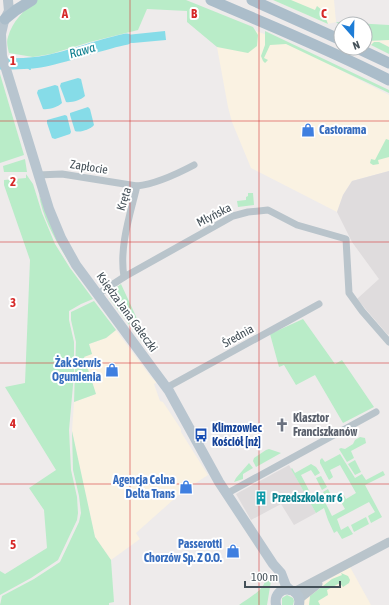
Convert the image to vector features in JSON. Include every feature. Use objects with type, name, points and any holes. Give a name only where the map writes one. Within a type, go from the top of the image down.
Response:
[{"type":"main road","name":"Księdza Jana Gałeczki","points":[[8,0],[9,11],[3,22],[1,31],[1,54],[51,215],[61,238],[76,264],[166,388],[226,494],[273,564],[281,573],[286,586],[295,596]]},
{"type":"main road","points":[[3,22],[16,10],[32,0]]},
{"type":"main road","points":[[211,0],[293,35],[389,80]]},
{"type":"main road","points":[[252,0],[333,36]]},
{"type":"main road","points":[[373,56],[389,63]]},
{"type":"main road","name":"Księdza Jana Gałeczki","points":[[273,564],[279,593]]},
{"type":"main road","points":[[276,605],[276,600],[279,593],[286,590],[295,596]]},
{"type":"street","name":"Kręta","points":[[124,277],[122,266],[127,228],[137,186],[167,177],[194,165]]},
{"type":"street","name":"Zapłocie","points":[[38,175],[62,174],[137,186]]},
{"type":"street","name":"Młyńska","points":[[98,294],[124,277],[233,216],[248,212],[268,210],[297,226],[346,239],[349,293],[362,311],[389,342]]},
{"type":"street","name":"Średnia","points":[[166,388],[319,304]]},
{"type":"street","points":[[226,494],[376,412]]},
{"type":"street","points":[[295,596],[337,570],[389,542]]},
{"type":"shaded area","points":[[273,0],[334,0],[335,16],[333,16],[333,23],[328,24]]},
{"type":"shaded area","points":[[253,30],[286,42],[389,95],[389,171],[352,181],[343,195],[337,212],[251,168],[232,122],[217,47]]},
{"type":"shaded area","points":[[389,40],[389,47],[380,42],[373,43],[373,41]]},
{"type":"shaded area","points":[[389,171],[388,335],[357,299],[379,279],[352,242],[337,212],[343,195],[352,181]]},
{"type":"shaded area","points":[[116,330],[156,382],[154,384],[160,401],[163,402],[181,429],[181,432],[208,475],[182,492],[136,533],[140,539],[111,560],[95,537],[72,431],[74,402],[96,394],[84,356],[92,354],[89,344],[106,338]]},
{"type":"shaded area","points":[[289,465],[316,513],[294,525],[281,504],[251,520],[236,494]]},
{"type":"shaded area","points":[[350,567],[371,605],[302,605],[305,597],[326,581]]},
{"type":"green space","points":[[36,0],[186,0],[253,27],[258,35],[257,46],[248,53],[217,47],[187,22],[187,11],[147,9],[138,30],[51,54],[33,57],[9,53],[7,39],[12,26],[23,12]]},
{"type":"green space","points":[[273,0],[291,0],[315,10],[317,6],[323,11],[328,24]]},
{"type":"green space","points":[[373,24],[389,25],[389,40],[373,41]]},
{"type":"green space","points":[[265,31],[389,90],[389,93],[286,44],[270,45],[264,58],[268,60],[265,63],[261,56],[265,45]]},
{"type":"green space","points":[[379,42],[389,47],[389,54],[373,46],[373,43]]},
{"type":"green space","points":[[0,74],[24,155],[0,163]]},
{"type":"green space","points":[[386,139],[389,140],[389,157],[378,160],[379,164],[373,165],[370,163],[371,159],[375,160]]},
{"type":"green space","points":[[25,159],[27,172],[4,172],[3,166]]},
{"type":"green space","points":[[26,174],[33,184],[42,213],[55,244],[70,268],[93,299],[69,311],[69,320],[74,342],[74,374],[69,430],[71,470],[77,497],[77,520],[58,560],[31,578],[0,595],[0,571],[5,574],[47,548],[44,510],[29,488],[56,470],[5,387],[25,383],[30,260],[4,185],[4,180],[26,178]]},
{"type":"green space","points":[[248,193],[253,193],[254,205],[238,207],[237,201],[246,200]]},
{"type":"green space","points":[[39,194],[52,228],[72,267],[47,223]]},
{"type":"green space","points":[[121,284],[151,349],[148,350],[109,298],[109,293]]},
{"type":"green space","points":[[94,301],[116,330],[106,338],[89,344],[92,354],[84,357],[96,394],[74,402],[76,342],[71,320],[71,312]]},
{"type":"green space","points":[[303,319],[335,364],[342,360],[374,407],[343,423],[315,375],[296,385],[284,365],[279,367],[270,334]]},
{"type":"green space","points":[[72,431],[95,537],[111,560],[114,602],[109,603],[109,605],[0,605],[2,596],[34,579],[60,562],[79,522],[81,513],[73,470]]},
{"type":"green space","points":[[360,437],[365,438],[366,443],[351,451],[354,458],[347,462],[339,449],[345,449]]},
{"type":"green space","points":[[269,449],[281,453],[256,467],[253,461],[254,458]]},
{"type":"green space","points":[[340,454],[355,478],[362,474],[366,480],[383,471],[385,475],[365,485],[382,517],[371,523],[368,516],[375,512],[369,502],[337,519],[341,530],[348,526],[353,534],[342,539],[337,531],[334,533],[324,508],[316,513],[291,469],[292,468],[295,473],[311,464],[316,467],[320,473],[315,476],[311,470],[301,475],[316,504],[326,498],[323,492],[328,489],[333,499],[326,504],[332,516],[345,509],[337,495],[342,492],[346,499],[356,493],[340,465],[330,470],[333,477],[329,480],[320,463],[322,458],[325,462]]},
{"type":"green space","points":[[355,460],[361,472],[355,475],[348,464]]},
{"type":"green space","points":[[249,463],[253,468],[243,474],[243,479],[234,482],[236,478]]},
{"type":"green space","points":[[321,476],[327,487],[322,490],[316,478]]},
{"type":"green space","points":[[366,517],[369,524],[354,532],[351,525]]},
{"type":"green space","points":[[341,573],[348,576],[350,580],[349,583],[343,587],[340,583],[327,590],[328,595],[318,601],[320,605],[309,605],[310,596],[332,579],[342,575]]},
{"type":"green space","points":[[265,581],[271,581],[267,605],[239,605],[258,591],[264,585]]},
{"type":"green space","points":[[287,595],[293,598],[293,605],[282,605],[282,598]]},
{"type":"water","points":[[165,31],[166,40],[112,43],[112,41],[127,35]]},
{"type":"water","points":[[78,78],[81,79],[85,96],[76,101],[66,102],[60,86],[61,83]]},
{"type":"water","points":[[55,85],[58,86],[62,103],[53,108],[43,109],[37,93],[38,90]]},
{"type":"water","points":[[88,107],[90,109],[94,125],[85,130],[75,131],[70,113]]},
{"type":"water","points":[[65,115],[67,116],[71,132],[70,134],[55,139],[52,138],[47,120]]},
{"type":"waterway","name":"Rawa","points":[[0,64],[25,64],[40,62],[127,39]]},
{"type":"waterway","name":"Rawa","points":[[24,64],[30,69]]},
{"type":"place","name":"Castorama","points":[[308,130]]},
{"type":"place","name":"Żak Serwis Ogumienia","points":[[112,370]]},
{"type":"place","name":"Klasztor Franciszkanów","points":[[282,425]]},
{"type":"place","name":"Klimzowiec Kościół [nż]","points":[[201,435]]},
{"type":"place","name":"Agencja Celna Delta Trans","points":[[186,487]]},
{"type":"place","name":"Przedszkole nr 6","points":[[261,498]]},
{"type":"place","name":"Passerotti Chorzów Sp. Z O.O.","points":[[233,551]]}]
